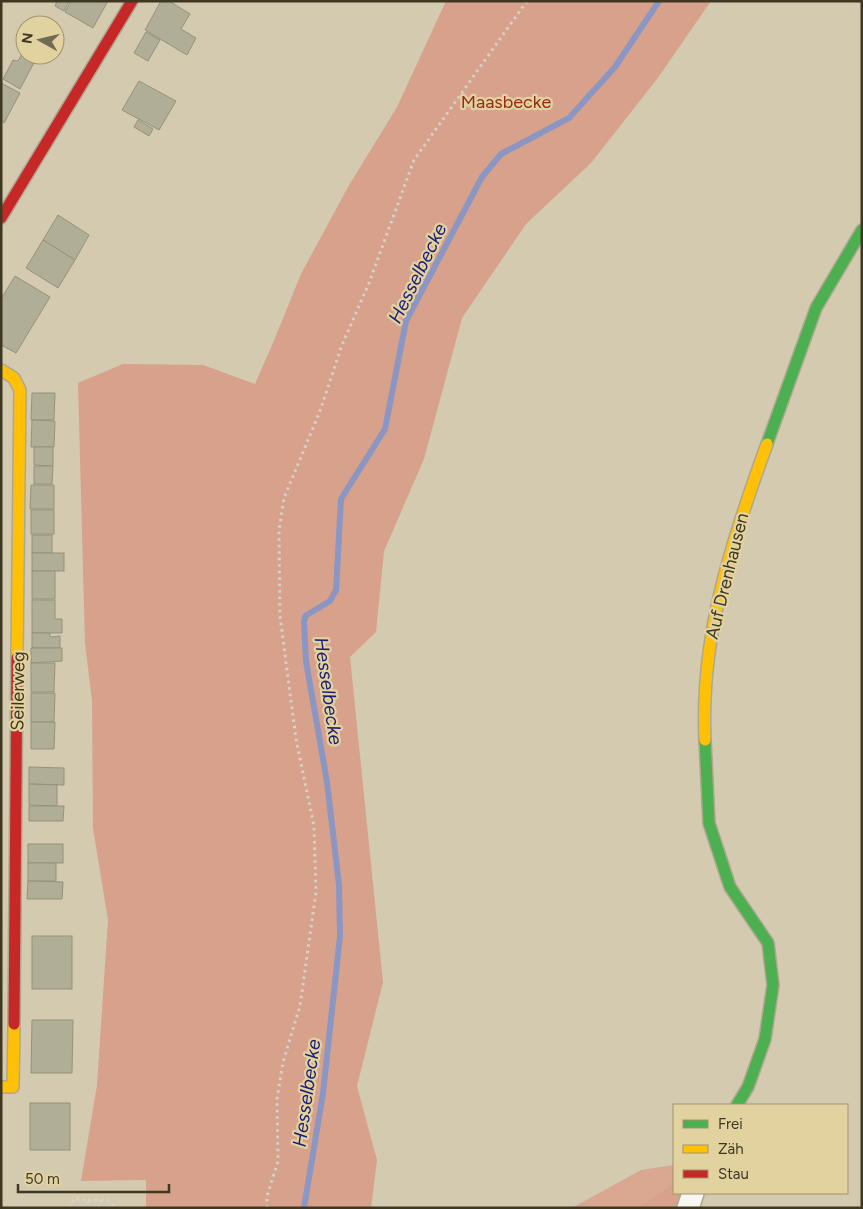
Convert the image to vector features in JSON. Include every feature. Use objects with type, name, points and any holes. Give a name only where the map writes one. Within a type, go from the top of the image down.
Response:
[{"type":"street","points":[[1,218],[132,1]]},
{"type":"street","name":"Auf Drenhausen","points":[[738,1104],[748,1087],[765,1039],[773,985],[768,943],[730,887],[709,823],[704,723],[712,622],[738,524],[816,308],[862,230]]},
{"type":"street","name":"Seilerweg","points":[[1,370],[14,378],[20,390],[8,1020],[13,1087],[1,1086]]},
{"type":"street","points":[[688,1208],[693,1194]]},
{"type":"path","points":[[267,1208],[267,1196],[278,1160],[277,1099],[282,1062],[300,1006],[316,892],[314,826],[296,739],[280,616],[278,530],[284,498],[320,412],[342,345],[369,283],[414,160],[527,1]]},
{"type":"path","points":[[69,1208],[74,1199],[108,1200],[115,1208]]},
{"type":"path","points":[[87,1208],[88,1200]]},
{"type":"path","points":[[100,1200],[100,1208]]},
{"type":"shaded area","points":[[673,1165],[673,1194],[675,1194],[676,1208],[572,1208],[641,1170]]},
{"type":"green space","name":"Maasbecke","points":[[446,1],[711,1],[657,79],[591,163],[526,224],[462,318],[424,459],[384,551],[376,632],[350,657],[383,982],[357,1086],[377,1160],[371,1208],[146,1208],[146,1180],[81,1181],[97,1085],[108,920],[93,828],[92,701],[85,643],[78,383],[123,364],[203,365],[255,384],[301,274],[348,187],[397,107]]},
{"type":"green space","points":[[673,1184],[673,1194],[687,1194],[681,1208],[640,1208]]},
{"type":"building","points":[[57,1],[69,1],[64,11],[55,6]]},
{"type":"building","points":[[71,1],[108,1],[93,28],[65,12]]},
{"type":"building","points":[[161,1],[169,1],[190,14],[181,29],[196,38],[187,55],[145,30]]},
{"type":"building","points":[[146,32],[160,40],[148,61],[134,53]]},
{"type":"building","points":[[13,60],[15,60],[15,65],[33,65],[20,89],[3,79]]},
{"type":"building","points":[[139,81],[176,101],[159,130],[122,110]]},
{"type":"building","points":[[1,83],[20,93],[4,123],[1,121]]},
{"type":"building","points":[[138,120],[153,129],[149,136],[134,127]]},
{"type":"building","points":[[58,215],[89,235],[75,260],[43,240]]},
{"type":"building","points":[[43,240],[75,260],[58,288],[26,268]]},
{"type":"building","points":[[15,276],[50,297],[16,353],[1,345],[1,299]]},
{"type":"building","points":[[32,393],[55,393],[54,420],[31,420]]},
{"type":"building","points":[[32,420],[55,421],[54,447],[31,447]]},
{"type":"building","points":[[34,447],[53,447],[53,466],[34,465]]},
{"type":"building","points":[[34,466],[53,466],[52,484],[34,484]]},
{"type":"building","points":[[31,485],[54,485],[54,509],[30,509]]},
{"type":"building","points":[[31,510],[54,510],[54,534],[31,534]]},
{"type":"building","points":[[32,535],[52,535],[52,553],[32,553]]},
{"type":"building","points":[[32,553],[64,553],[64,571],[32,571]]},
{"type":"building","points":[[32,571],[55,571],[55,599],[32,599]]},
{"type":"building","points":[[32,600],[55,600],[55,619],[62,619],[62,633],[32,633]]},
{"type":"building","points":[[32,633],[50,633],[50,637],[60,636],[60,648],[32,648]]},
{"type":"building","points":[[31,648],[62,648],[62,661],[31,663]]},
{"type":"building","points":[[31,663],[55,663],[54,692],[31,692]]},
{"type":"building","points":[[31,693],[55,693],[54,722],[31,722]]},
{"type":"building","points":[[31,722],[55,722],[54,749],[31,749]]},
{"type":"building","points":[[29,767],[64,768],[64,785],[29,784]]},
{"type":"building","points":[[29,784],[57,785],[57,806],[29,805]]},
{"type":"building","points":[[29,806],[64,806],[63,821],[29,821]]},
{"type":"building","points":[[28,844],[63,844],[63,863],[28,863]]},
{"type":"building","points":[[28,863],[56,863],[56,881],[28,881]]},
{"type":"building","points":[[28,881],[63,882],[62,899],[27,899]]},
{"type":"building","points":[[32,936],[72,936],[72,989],[32,989]]},
{"type":"building","points":[[32,1020],[73,1020],[72,1073],[31,1073]]},
{"type":"building","points":[[30,1103],[70,1103],[70,1150],[30,1150]]},
{"type":"waterway","name":"Hesselbecke","points":[[304,1208],[323,1093],[340,936],[339,885],[327,782],[306,661],[305,616],[330,601],[336,590],[341,499],[385,429],[406,321],[482,177],[501,154],[569,118],[615,67],[659,1]]},
{"type":"traffic: fast","points":[[767,444],[816,308],[862,230]]},
{"type":"traffic: fast","points":[[705,740],[709,823],[730,887],[768,943],[773,985],[765,1039],[748,1087],[738,1104]]},
{"type":"traffic: slow","points":[[1,370],[14,378],[20,390],[17,658]]},
{"type":"traffic: slow","points":[[705,740],[705,701],[713,626],[731,552],[767,444]]},
{"type":"traffic: slow","points":[[1,1087],[13,1087],[14,1024]]},
{"type":"traffic: jam","points":[[1,218],[132,1]]},
{"type":"traffic: jam","points":[[14,1024],[17,658]]}]
